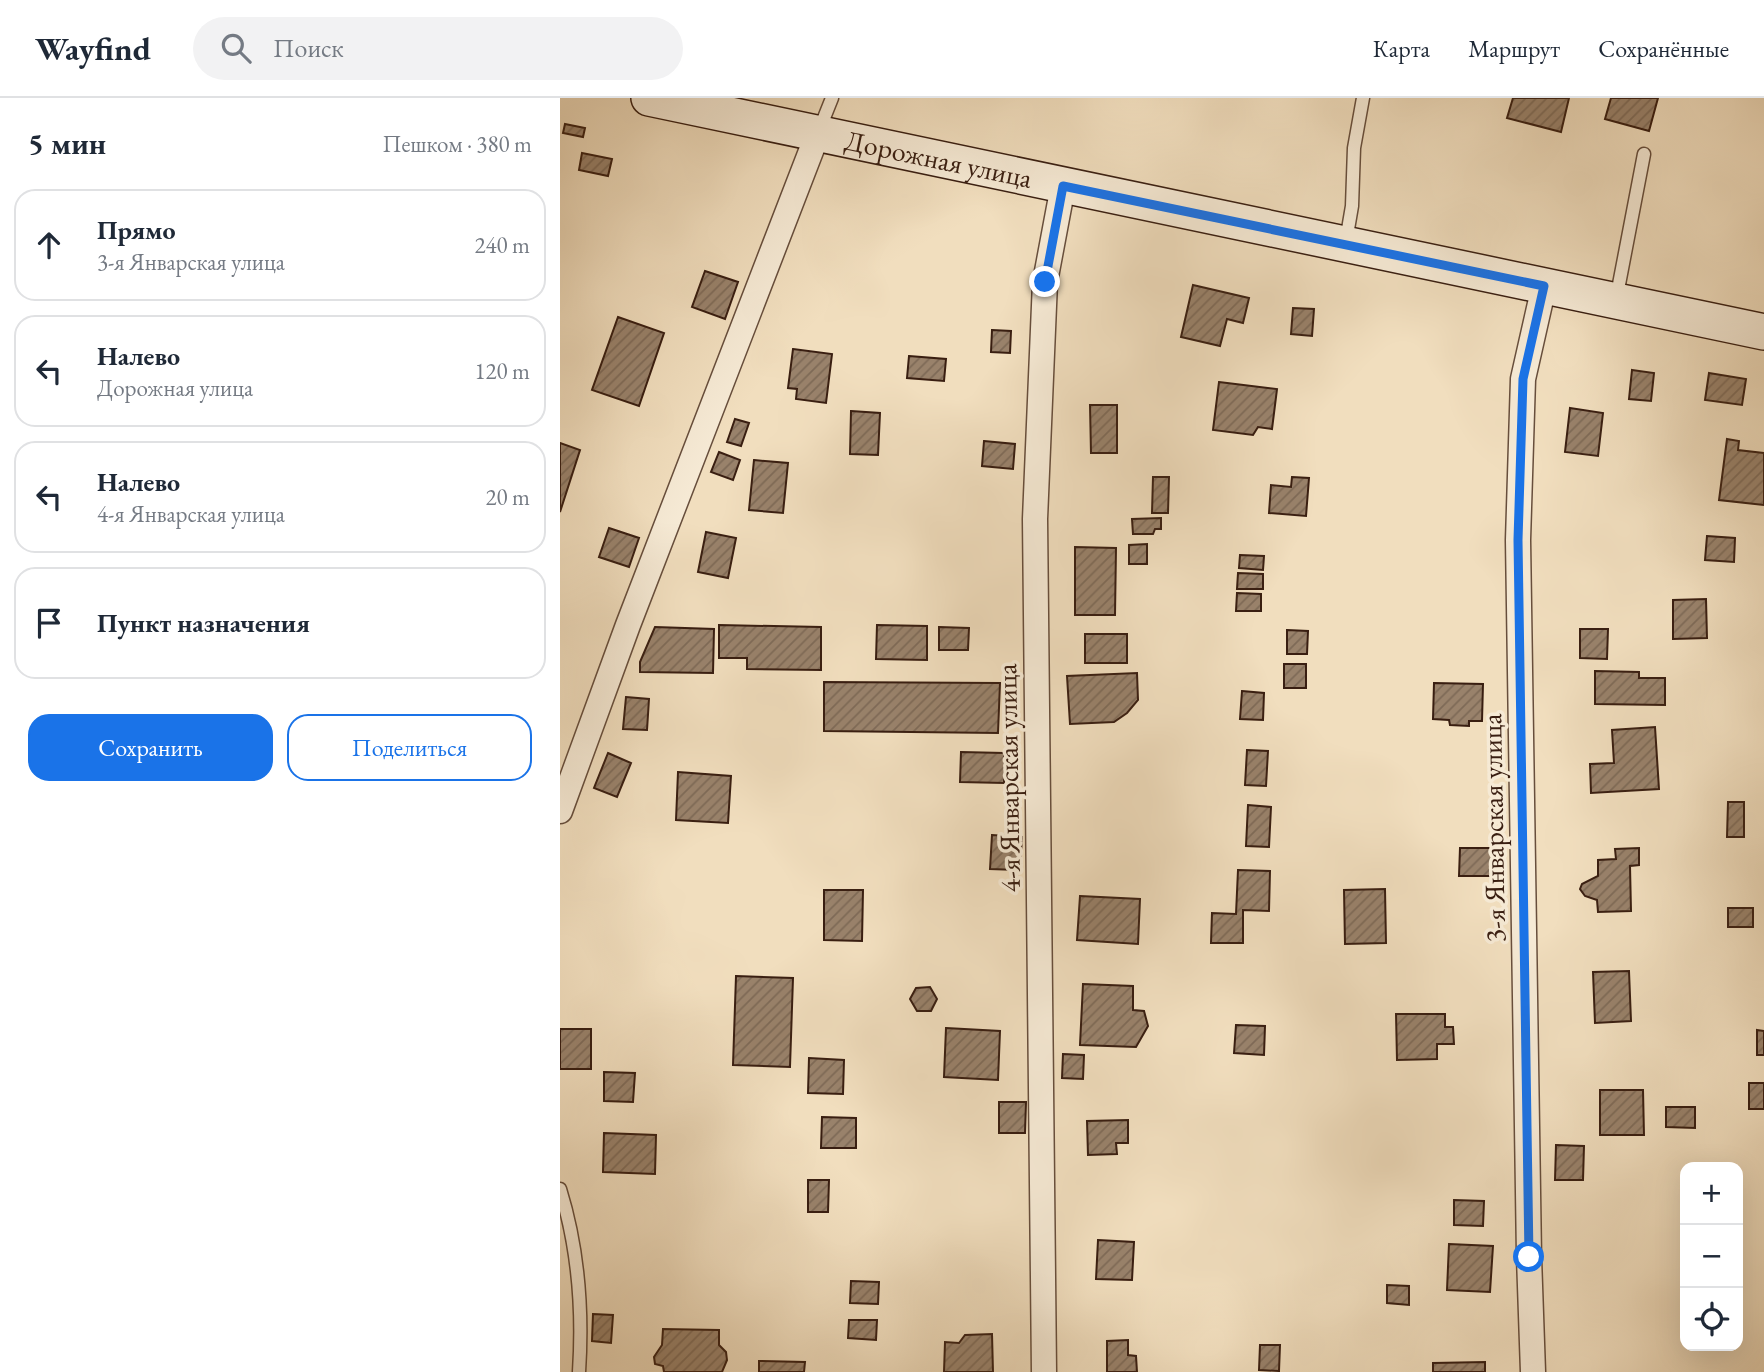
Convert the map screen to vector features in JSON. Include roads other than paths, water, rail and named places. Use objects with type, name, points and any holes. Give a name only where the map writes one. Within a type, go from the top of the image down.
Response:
[{"type":"street","name":"Дорожная улица","points":[[649,98],[1764,332]]},
{"type":"street","points":[[560,811],[628,625],[818,133]]},
{"type":"street","name":"4-я Январская улица","points":[[1044,1372],[1035,519],[1045,282],[1063,186]]},
{"type":"street","name":"3-я Январская улица","points":[[1533,1372],[1518,540],[1523,379],[1544,286]]},
{"type":"lane","points":[[818,133],[832,98]]},
{"type":"lane","points":[[1346,244],[1352,206],[1354,148],[1363,98]]},
{"type":"lane","points":[[1616,300],[1644,154]]},
{"type":"lane","points":[[560,1188],[574,1249],[579,1297],[579,1372]]}]
